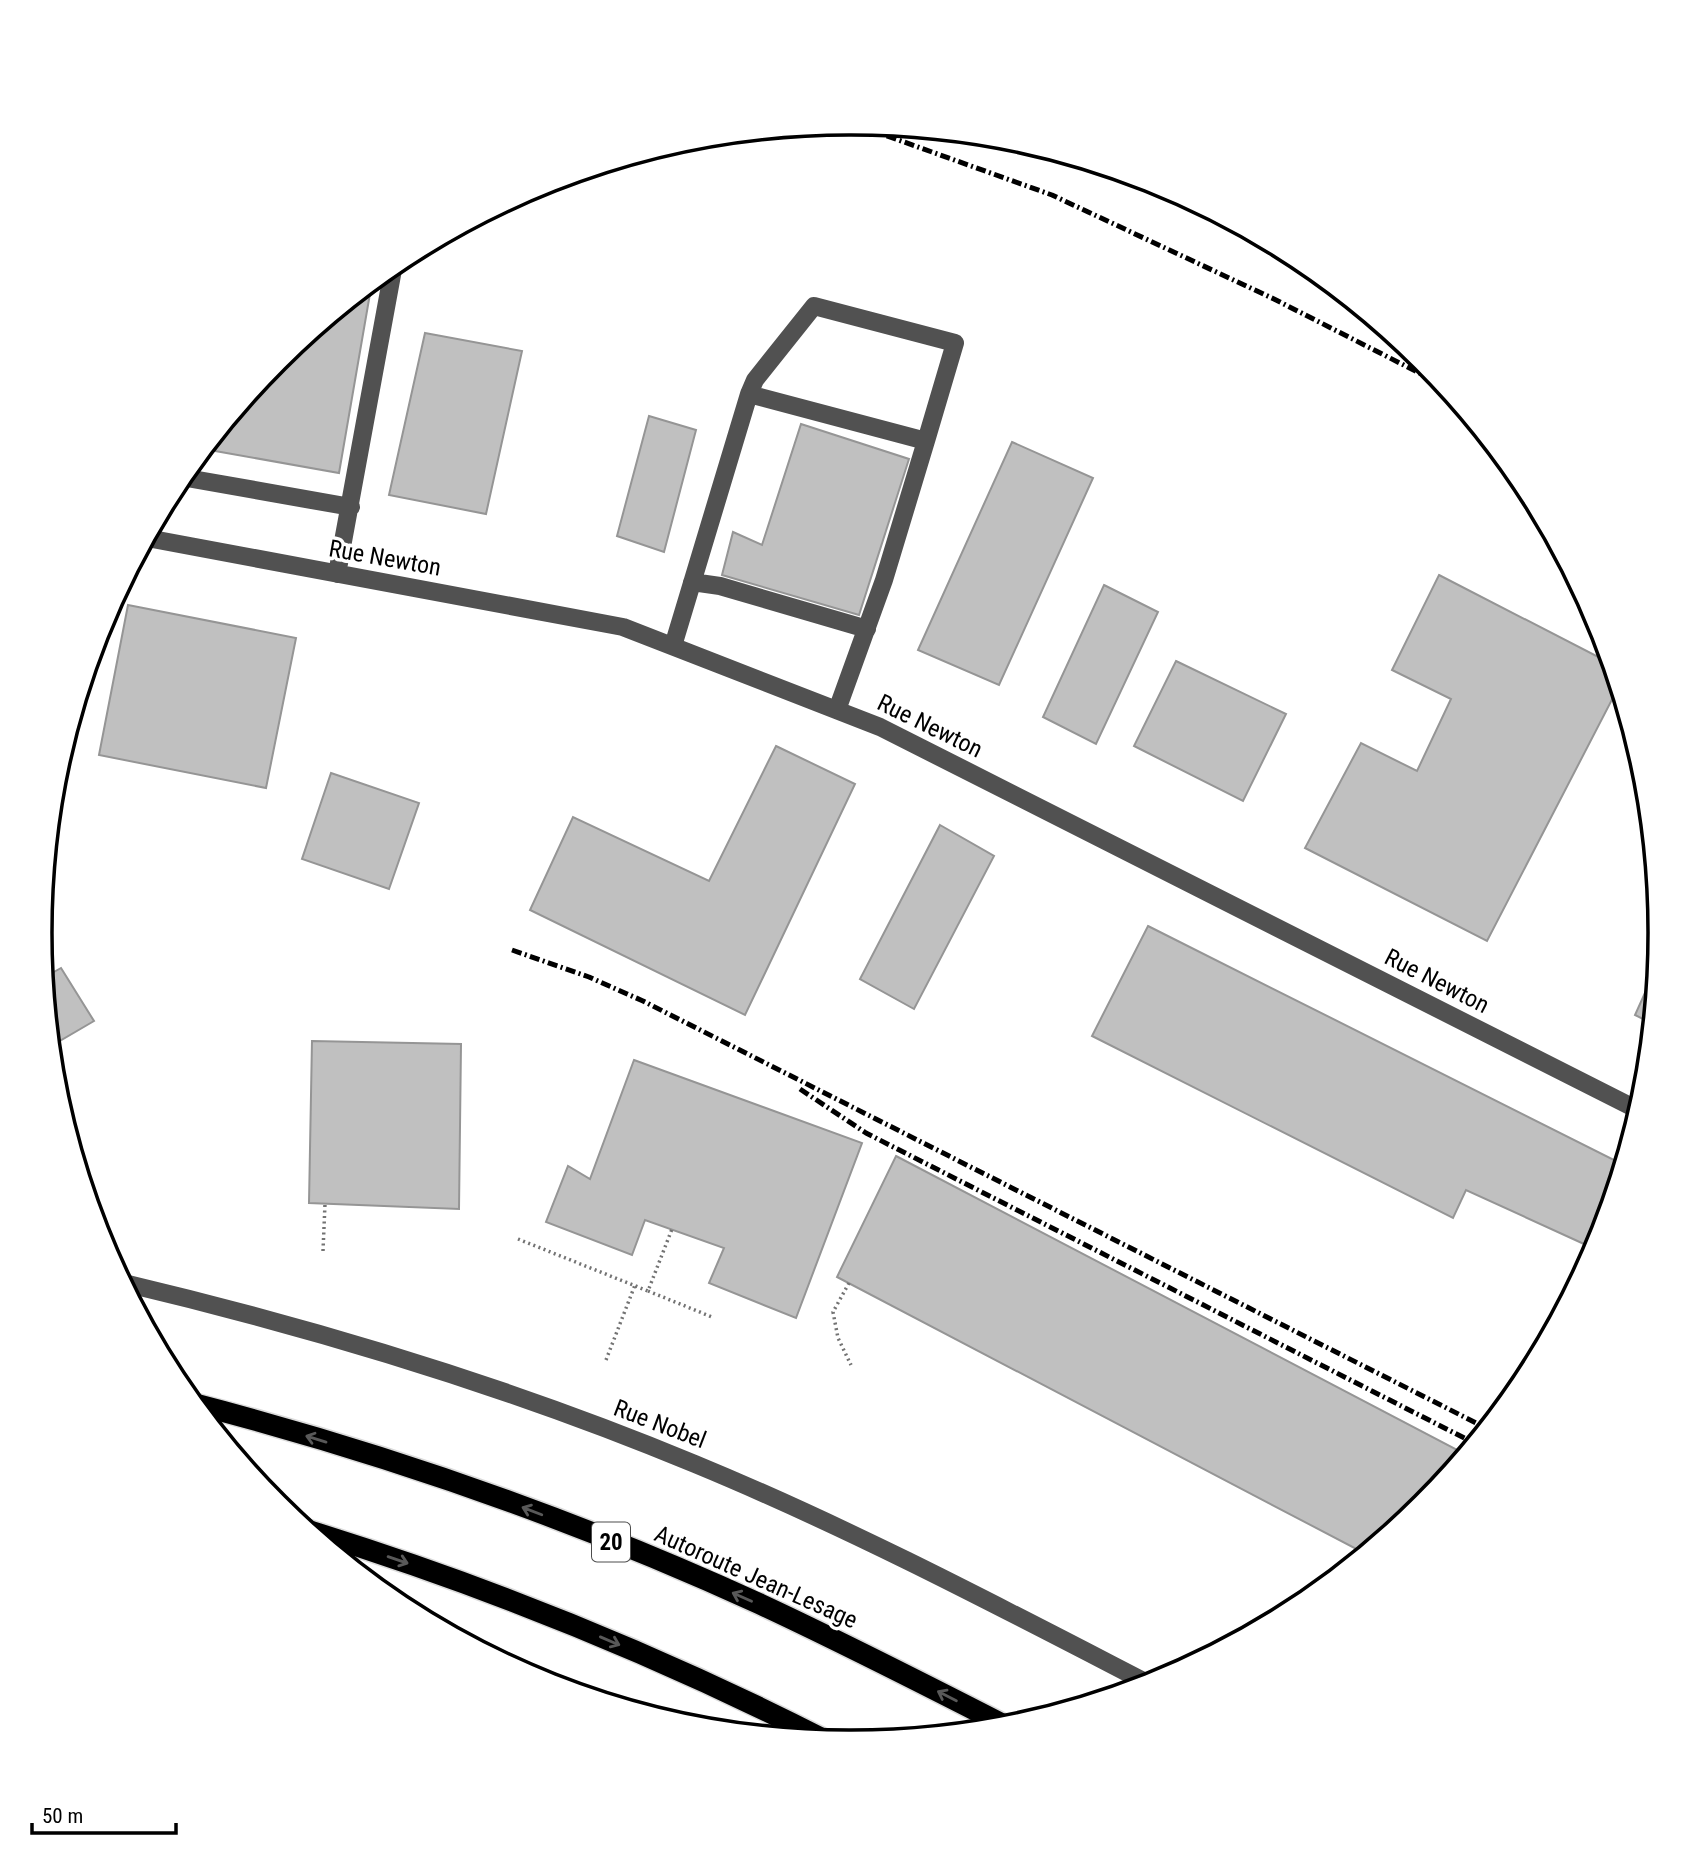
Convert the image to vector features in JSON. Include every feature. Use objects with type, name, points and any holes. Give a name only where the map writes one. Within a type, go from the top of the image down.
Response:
[{"type":"highway","name":"Autoroute Jean-Lesage","points":[[211,1410],[415,1469],[619,1545],[759,1604],[989,1718]]},
{"type":"highway","points":[[332,1538],[441,1575],[584,1629],[726,1691],[801,1728]]},
{"type":"street","points":[[337,574],[391,281]]},
{"type":"street","points":[[673,646],[749,394],[755,380],[814,306],[956,343],[884,580],[837,710]]},
{"type":"street","points":[[749,394],[926,441]]},
{"type":"street","points":[[194,479],[351,507]]},
{"type":"street","name":"Rue Newton","points":[[156,540],[623,627],[673,646],[880,727],[1628,1105]]},
{"type":"street","points":[[692,582],[720,586],[866,629]]},
{"type":"street","name":"Rue Nobel","points":[[136,1286],[302,1329],[418,1364],[539,1404],[668,1453],[833,1526],[1135,1677]]},
{"type":"path","points":[[323,1251],[325,1204]]},
{"type":"path","points":[[648,1290],[672,1229]]},
{"type":"path","points":[[518,1239],[712,1317]]},
{"type":"path","points":[[849,1283],[833,1312],[838,1338],[850,1365]]},
{"type":"path","points":[[606,1360],[635,1285]]},
{"type":"building","points":[[369,297],[339,473],[214,451],[286,369],[324,333]]},
{"type":"building","points":[[425,333],[522,351],[486,514],[389,495]]},
{"type":"building","points":[[649,416],[696,430],[664,552],[617,536]]},
{"type":"building","points":[[801,424],[909,459],[859,615],[722,575],[733,532],[762,545]]},
{"type":"building","points":[[1012,442],[1093,478],[999,685],[918,650]]},
{"type":"building","points":[[1439,575],[1598,657],[1605,676],[1612,699],[1487,941],[1305,848],[1361,743],[1417,771],[1451,699],[1392,670]]},
{"type":"building","points":[[1104,585],[1158,612],[1096,744],[1043,717]]},
{"type":"building","points":[[128,605],[296,638],[266,788],[99,755]]},
{"type":"building","points":[[1176,661],[1286,714],[1243,801],[1134,746]]},
{"type":"building","points":[[776,746],[855,784],[745,1015],[530,910],[573,817],[709,881]]},
{"type":"building","points":[[331,773],[419,803],[389,889],[302,859]]},
{"type":"building","points":[[940,825],[994,856],[914,1009],[860,979]]},
{"type":"building","points":[[1148,926],[1614,1160],[1584,1244],[1466,1190],[1453,1218],[1092,1036]]},
{"type":"building","points":[[61,968],[94,1021],[60,1041],[54,985],[54,972]]},
{"type":"building","points":[[1645,992],[1643,1019],[1635,1015]]},
{"type":"building","points":[[312,1041],[461,1044],[459,1209],[309,1203]]},
{"type":"building","points":[[634,1060],[862,1143],[796,1318],[709,1283],[724,1248],[645,1220],[632,1255],[546,1222],[568,1166],[590,1179]]},
{"type":"building","points":[[896,1156],[1457,1450],[1414,1496],[1355,1549],[837,1277]]},
{"type":"railway","points":[[889,136],[1052,195],[1274,299],[1416,371]]},
{"type":"railway","points":[[512,950],[589,977],[643,1001],[1478,1424]]},
{"type":"railway","points":[[800,1089],[866,1133],[1466,1439]]}]
